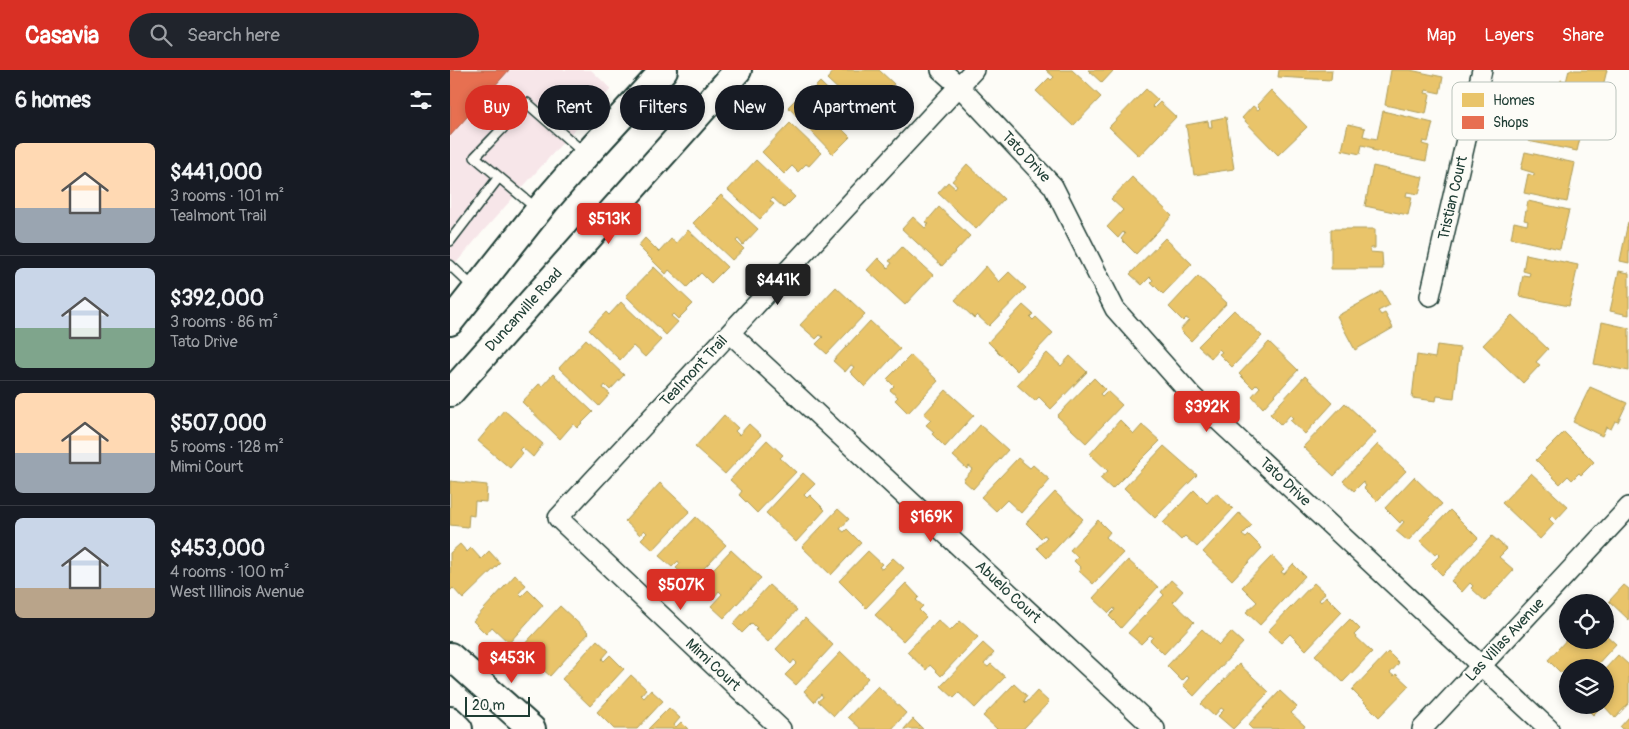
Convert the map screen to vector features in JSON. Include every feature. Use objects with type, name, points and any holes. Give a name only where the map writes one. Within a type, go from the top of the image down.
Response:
[{"type":"main road","points":[[450,322],[586,154],[664,70]]},
{"type":"main road","name":"Duncanville Road","points":[[450,392],[738,70]]},
{"type":"main road","points":[[450,656],[532,729]]},
{"type":"main road","points":[[450,720],[460,729]]},
{"type":"street","name":"Tato Drive","points":[[941,70],[959,86],[1053,186],[1115,309],[1192,396],[1549,729]]},
{"type":"street","name":"Tealmont Trail","points":[[558,518],[974,70]]},
{"type":"street","name":"Tristian Court","points":[[1430,296],[1466,140]]},
{"type":"street","name":"Abuelo Court","points":[[730,333],[1155,729]]},
{"type":"street","name":"Las Villas Avenue","points":[[1422,729],[1629,507]]},
{"type":"street","name":"Mimi Court","points":[[558,518],[781,729]]},
{"type":"lane","points":[[539,210],[475,157],[527,103],[586,154]]},
{"type":"lane","points":[[450,241],[499,178]]},
{"type":"lane","points":[[450,265],[476,290]]},
{"type":"shaded area","points":[[450,70],[591,70],[607,85],[538,85],[538,130],[574,130],[450,270]]},
{"type":"building: Homes","points":[[835,70],[879,70],[894,84],[833,85],[827,79]]},
{"type":"building: Homes","points":[[1046,70],[1072,70],[1101,97],[1073,126],[1036,91],[1049,78],[1051,80],[1054,77]]},
{"type":"building: Homes","points":[[1088,70],[1114,70],[1102,83]]},
{"type":"building: Homes","points":[[1279,70],[1332,70],[1331,80],[1278,77]]},
{"type":"building: Homes","points":[[1391,70],[1410,70],[1443,77],[1440,93],[1426,90],[1425,93],[1430,94],[1426,114],[1385,105]]},
{"type":"building: Homes","points":[[1569,70],[1607,70],[1604,82],[1566,82]]},
{"type":"building: Homes","points":[[1146,89],[1158,100],[1152,106],[1154,108],[1160,102],[1176,117],[1139,156],[1109,127]]},
{"type":"building: Homes","points":[[1271,90],[1307,127],[1278,155],[1242,118],[1253,106],[1258,110],[1260,108],[1257,105]]},
{"type":"building: Homes","points":[[794,101],[794,113],[788,107]]},
{"type":"building: Homes","points":[[1383,111],[1433,123],[1428,142],[1423,141],[1422,144],[1429,146],[1426,161],[1372,150],[1373,148],[1362,145],[1360,154],[1342,150],[1348,124],[1365,128],[1363,136],[1377,139]]},
{"type":"building: Homes","points":[[1226,117],[1234,169],[1194,175],[1186,125],[1208,121],[1209,127],[1212,127],[1211,120]]},
{"type":"building: Homes","points":[[790,123],[794,127],[794,130],[797,130],[821,153],[809,166],[806,164],[798,172],[792,166],[784,174],[762,152]]},
{"type":"building: Homes","points":[[810,130],[843,130],[850,137],[833,154]]},
{"type":"building: Homes","points":[[1528,140],[1580,140],[1577,151]]},
{"type":"building: Homes","points":[[1525,152],[1575,163],[1567,202],[1524,193],[1528,174],[1534,176],[1534,173],[1521,169]]},
{"type":"building: Homes","points":[[756,160],[795,197],[784,208],[773,198],[770,201],[774,204],[760,219],[728,190]]},
{"type":"building: Homes","points":[[967,164],[1004,199],[976,229],[938,193],[948,182],[955,188],[957,185],[952,181]]},
{"type":"building: Homes","points":[[1373,166],[1423,177],[1419,194],[1407,192],[1406,196],[1412,197],[1408,215],[1365,206]]},
{"type":"building: Homes","points":[[1132,177],[1172,216],[1136,254],[1121,239],[1125,234],[1123,232],[1118,238],[1107,227],[1123,210],[1111,199]]},
{"type":"building: Homes","points":[[721,195],[758,229],[743,245],[738,239],[736,241],[744,249],[732,260],[693,223]]},
{"type":"building: Homes","points":[[1528,201],[1569,210],[1560,249],[1511,238],[1514,222],[1527,225],[1528,221],[1524,220]]},
{"type":"building: Homes","points":[[939,207],[970,236],[942,266],[902,229],[913,217],[925,228],[929,224],[926,222]]},
{"type":"building: Homes","points":[[1629,222],[1629,263],[1620,261]]},
{"type":"building: Homes","points":[[1331,229],[1375,229],[1375,248],[1370,248],[1370,252],[1382,253],[1383,269],[1331,269]]},
{"type":"building: Homes","points":[[688,230],[727,267],[711,283],[701,273],[687,287],[669,270],[666,274],[638,246],[645,238],[659,252],[671,239],[676,243]]},
{"type":"building: Homes","points":[[1165,238],[1192,264],[1163,294],[1151,282],[1153,280],[1150,277],[1142,285],[1130,274]]},
{"type":"building: Homes","points":[[902,247],[933,275],[905,305],[867,270],[878,258],[888,268],[892,263],[889,261]]},
{"type":"building: Homes","points":[[1526,254],[1578,265],[1569,306],[1519,296],[1523,275],[1529,276],[1530,273],[1523,271]]},
{"type":"building: Homes","points":[[986,266],[999,282],[1009,272],[1026,288],[989,326],[977,315],[974,318],[955,300]]},
{"type":"building: Homes","points":[[654,267],[693,304],[678,319],[673,314],[671,316],[678,322],[666,335],[626,296]]},
{"type":"building: Homes","points":[[1619,271],[1629,273],[1629,315],[1610,311]]},
{"type":"building: Homes","points":[[1198,276],[1227,303],[1191,341],[1180,330],[1189,320],[1186,318],[1183,321],[1169,307]]},
{"type":"building: Homes","points":[[836,287],[865,314],[827,354],[816,344],[823,337],[820,335],[816,339],[800,325]]},
{"type":"building: Homes","points":[[1382,291],[1390,305],[1378,311],[1381,315],[1385,313],[1393,328],[1355,350],[1337,316]]},
{"type":"building: Homes","points":[[621,302],[661,340],[645,357],[633,346],[620,360],[589,330],[606,312],[609,315]]},
{"type":"building: Homes","points":[[1023,305],[1033,314],[1030,317],[1033,320],[1036,317],[1053,333],[1017,371],[988,342]]},
{"type":"building: Homes","points":[[1234,310],[1262,336],[1232,367],[1219,354],[1222,352],[1219,349],[1211,358],[1198,346]]},
{"type":"building: Homes","points":[[1512,315],[1548,349],[1536,362],[1540,365],[1523,383],[1483,345]]},
{"type":"building: Homes","points":[[870,321],[900,349],[865,387],[850,372],[854,367],[851,365],[845,372],[833,361]]},
{"type":"building: Homes","points":[[1602,322],[1629,328],[1629,371],[1594,364]]},
{"type":"building: Homes","points":[[586,339],[624,375],[610,390],[605,385],[603,388],[610,394],[599,406],[559,368]]},
{"type":"building: Homes","points":[[1269,342],[1298,370],[1263,408],[1252,396],[1260,387],[1257,384],[1253,388],[1239,374]]},
{"type":"building: Homes","points":[[1437,345],[1460,348],[1454,398],[1437,396],[1436,401],[1412,398],[1417,355],[1435,358]]},
{"type":"building: Homes","points":[[1047,353],[1061,366],[1070,356],[1087,372],[1051,409],[1039,397],[1035,401],[1017,385]]},
{"type":"building: Homes","points":[[911,355],[938,381],[908,413],[895,400],[898,397],[890,390],[894,386],[887,379]]},
{"type":"building: Homes","points":[[553,374],[593,412],[577,428],[573,424],[560,439],[522,402],[539,384],[542,386]]},
{"type":"building: Homes","points":[[1305,376],[1333,403],[1305,434],[1290,420],[1293,418],[1290,415],[1281,425],[1270,414]]},
{"type":"building: Homes","points":[[1094,378],[1105,389],[1100,394],[1102,396],[1107,391],[1122,405],[1086,443],[1057,416]]},
{"type":"building: Homes","points":[[1590,387],[1627,403],[1618,422],[1615,421],[1611,429],[1606,427],[1602,436],[1573,422]]},
{"type":"building: Homes","points":[[946,390],[974,415],[945,447],[926,425],[931,420],[924,414]]},
{"type":"building: Homes","points":[[1345,403],[1376,432],[1334,476],[1303,447]]},
{"type":"building: Homes","points":[[504,410],[543,444],[533,457],[522,447],[519,450],[523,453],[510,468],[478,441]]},
{"type":"building: Homes","points":[[724,415],[738,428],[735,431],[739,435],[749,424],[761,435],[725,474],[695,447]]},
{"type":"building: Homes","points":[[1120,420],[1134,434],[1142,425],[1160,441],[1112,489],[1100,478],[1108,471],[1090,454]]},
{"type":"building: Homes","points":[[980,425],[1008,450],[973,489],[963,480],[973,469],[969,466],[967,469],[953,456]]},
{"type":"building: Homes","points":[[1564,432],[1594,462],[1581,475],[1579,473],[1572,480],[1568,476],[1560,484],[1536,460]]},
{"type":"building: Homes","points":[[767,440],[783,455],[780,458],[796,472],[757,513],[739,495],[742,491],[730,480]]},
{"type":"building: Homes","points":[[1378,444],[1406,471],[1377,501],[1364,488],[1366,486],[1363,482],[1354,491],[1343,481]]},
{"type":"building: Homes","points":[[1164,446],[1197,475],[1155,518],[1124,488]]},
{"type":"building: Homes","points":[[1018,458],[1030,468],[1033,465],[1050,480],[1021,513],[1007,500],[996,511],[981,497]]},
{"type":"building: Homes","points":[[803,473],[815,484],[804,495],[807,498],[810,495],[825,510],[796,542],[766,513]]},
{"type":"building: Homes","points":[[1531,473],[1568,507],[1556,520],[1552,516],[1549,519],[1554,524],[1540,539],[1502,503]]},
{"type":"building: Homes","points":[[1414,477],[1442,504],[1408,541],[1396,531],[1404,522],[1402,520],[1400,523],[1385,508]]},
{"type":"building: Homes","points":[[450,481],[487,485],[486,502],[475,501],[474,516],[469,515],[468,527],[450,525]]},
{"type":"building: Homes","points":[[660,483],[690,511],[653,550],[641,539],[647,533],[644,530],[640,535],[625,521]]},
{"type":"building: Homes","points":[[1194,490],[1207,503],[1216,493],[1233,509],[1197,547],[1185,536],[1181,540],[1163,523]]},
{"type":"building: Homes","points":[[1055,492],[1083,519],[1047,558],[1037,548],[1047,537],[1044,535],[1041,538],[1026,523]]},
{"type":"building: Homes","points":[[838,509],[849,519],[840,529],[844,532],[847,529],[861,543],[831,575],[802,547]]},
{"type":"building: Homes","points":[[1450,510],[1478,538],[1442,575],[1431,564],[1440,555],[1437,552],[1435,555],[1420,541]]},
{"type":"building: Homes","points":[[1239,513],[1252,525],[1242,535],[1246,538],[1249,535],[1262,548],[1232,580],[1203,552]]},
{"type":"building: Homes","points":[[696,517],[726,545],[691,582],[676,568],[680,564],[678,561],[672,567],[659,556]]},
{"type":"building: Homes","points":[[1098,520],[1110,532],[1106,537],[1123,553],[1093,584],[1079,571],[1081,568],[1074,561],[1078,557],[1070,550]]},
{"type":"building: Homes","points":[[1492,536],[1507,549],[1499,557],[1514,570],[1485,601],[1471,588],[1473,586],[1470,583],[1462,592],[1451,581]]},
{"type":"building: Homes","points":[[460,544],[467,552],[471,548],[481,559],[489,551],[500,563],[463,599],[453,588],[450,591],[450,553]]},
{"type":"building: Homes","points":[[731,550],[761,578],[724,618],[711,606],[722,594],[719,591],[715,596],[701,582]]},
{"type":"building: Homes","points":[[868,551],[882,564],[879,567],[882,569],[893,558],[904,568],[866,608],[839,581]]},
{"type":"building: Homes","points":[[1272,556],[1284,569],[1281,572],[1284,574],[1293,564],[1305,576],[1260,625],[1246,612],[1257,602],[1242,587]]},
{"type":"building: Homes","points":[[1128,560],[1158,587],[1121,628],[1109,616],[1115,610],[1114,608],[1109,613],[1093,598]]},
{"type":"building: Homes","points":[[515,575],[526,585],[519,593],[522,596],[528,590],[543,605],[509,643],[492,627],[486,634],[473,621]]},
{"type":"building: Homes","points":[[1171,580],[1183,591],[1173,602],[1194,622],[1164,654],[1150,640],[1153,637],[1150,635],[1141,644],[1128,633],[1164,595],[1161,592]]},
{"type":"building: Homes","points":[[906,583],[919,597],[916,600],[923,606],[919,610],[926,617],[903,641],[875,615]]},
{"type":"building: Homes","points":[[1314,583],[1325,593],[1319,600],[1321,602],[1326,596],[1342,612],[1306,650],[1290,634],[1281,643],[1268,631]]},
{"type":"building: Homes","points":[[769,585],[797,610],[768,642],[755,630],[757,628],[752,623],[742,633],[733,624]]},
{"type":"building: Homes","points":[[1624,585],[1629,589],[1629,620],[1614,606],[1614,596]]},
{"type":"building: Homes","points":[[560,606],[589,633],[550,676],[520,649]]},
{"type":"building: Homes","points":[[805,618],[833,645],[796,685],[785,675],[797,663],[794,660],[791,664],[776,649]]},
{"type":"building: Homes","points":[[1350,619],[1360,629],[1354,635],[1372,652],[1343,682],[1315,655]]},
{"type":"building: Homes","points":[[938,620],[950,631],[960,621],[978,637],[941,676],[930,665],[926,670],[907,652]]},
{"type":"building: Homes","points":[[1202,629],[1219,645],[1231,632],[1243,643],[1194,696],[1183,685],[1189,678],[1187,676],[1182,681],[1167,666]]},
{"type":"building: Homes","points":[[597,640],[609,651],[602,659],[604,661],[610,655],[624,669],[590,706],[562,679]]},
{"type":"building: Homes","points":[[983,643],[994,653],[984,664],[988,667],[991,664],[1005,677],[975,708],[959,693],[954,698],[941,686]]},
{"type":"building: Homes","points":[[1559,648],[1611,649],[1602,659],[1559,659],[1559,671],[1548,660]]},
{"type":"building: Homes","points":[[841,652],[868,678],[834,716],[818,701],[823,697],[821,694],[814,702],[804,691]]},
{"type":"building: Homes","points":[[1388,652],[1399,663],[1390,673],[1394,676],[1396,674],[1409,686],[1379,717],[1352,690]]},
{"type":"building: Homes","points":[[1618,655],[1629,665],[1629,703],[1615,718],[1611,714],[1614,714],[1614,659]]},
{"type":"building: Homes","points":[[1239,664],[1269,692],[1233,729],[1218,716],[1224,710],[1221,708],[1214,716],[1201,704]]},
{"type":"building: Homes","points":[[631,675],[646,689],[641,695],[644,698],[651,690],[663,701],[637,729],[614,729],[597,712]]},
{"type":"building: Homes","points":[[1014,684],[1027,696],[1024,701],[1026,703],[1037,691],[1049,702],[1023,729],[997,729],[983,716]]},
{"type":"building: Homes","points":[[878,686],[906,713],[892,729],[861,729],[848,717]]},
{"type":"building: Homes","points":[[1280,691],[1297,707],[1291,713],[1305,726],[1303,729],[1252,729],[1248,725]]},
{"type":"building: Homes","points":[[669,708],[680,718],[674,725],[676,727],[681,722],[688,729],[648,729]]},
{"type":"building: Homes","points":[[1629,717],[1629,729],[1622,729],[1620,727]]},
{"type":"building: Homes","points":[[913,719],[923,729],[904,729]]},
{"type":"building: Shops","points":[[450,70],[509,70],[496,85],[465,85],[465,119],[450,136]]}]
